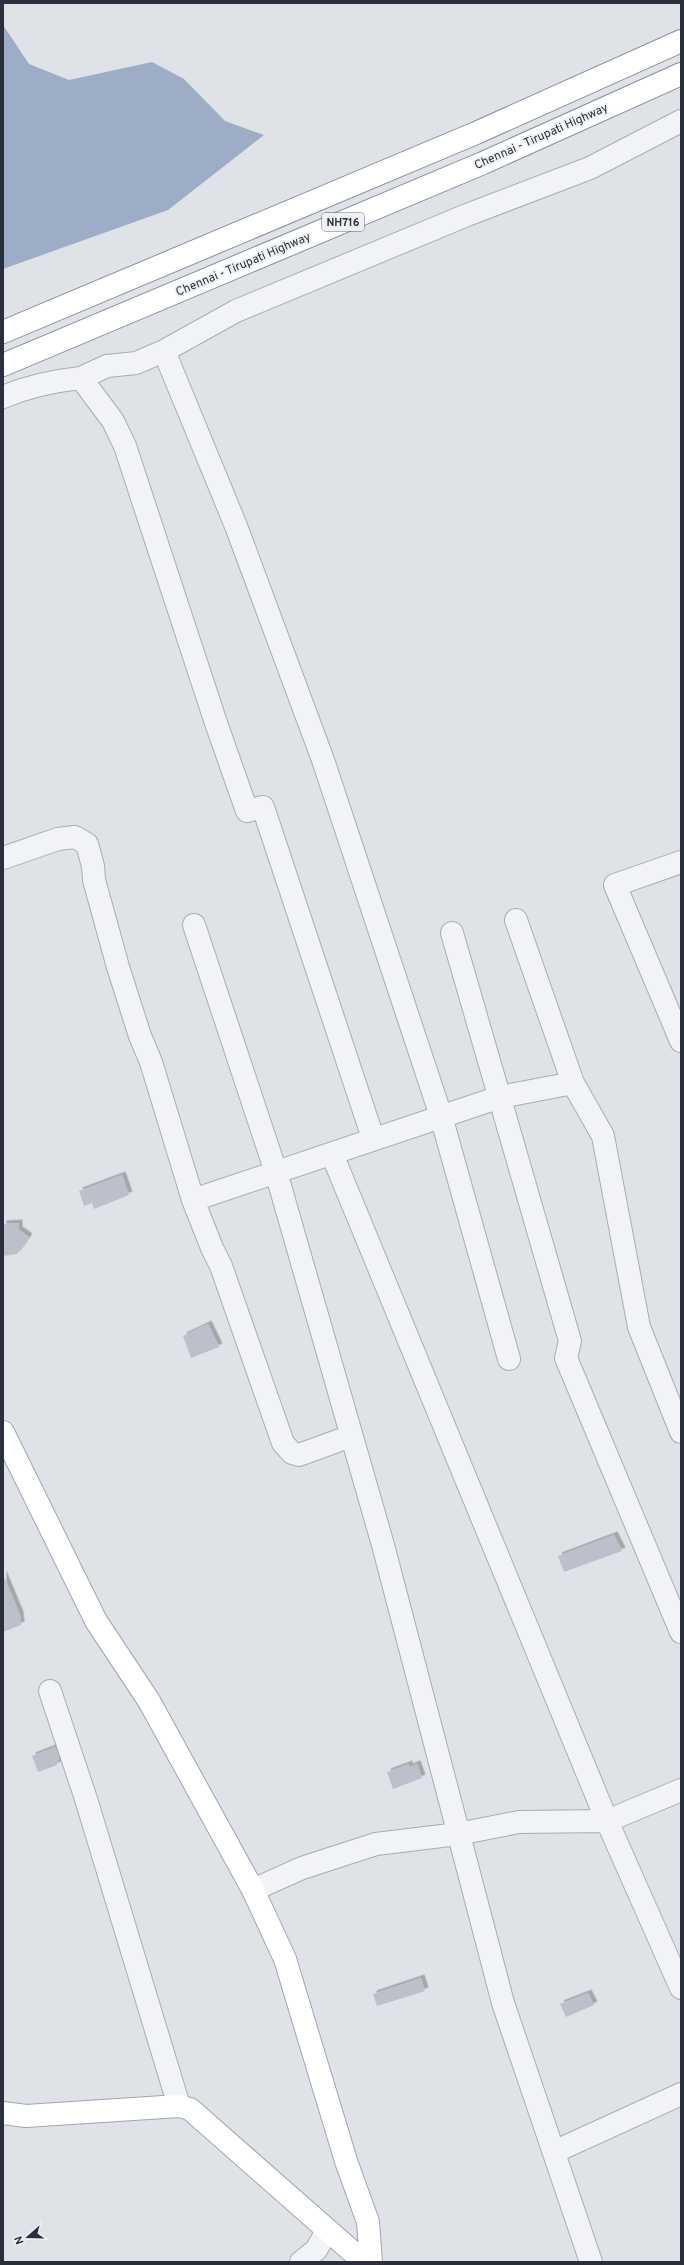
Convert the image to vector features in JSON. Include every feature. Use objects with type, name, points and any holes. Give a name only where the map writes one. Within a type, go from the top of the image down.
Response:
[{"type":"main road","name":"NH716","points":[[3,332],[476,133],[681,41]]},
{"type":"main road","name":"Chennai - Tirupati Highway","points":[[3,365],[483,163],[681,74]]},
{"type":"main road","points":[[3,1432],[96,1620],[149,1701],[253,1890],[285,1959],[346,2161],[368,2222],[371,2262]]},
{"type":"main road","points":[[3,2113],[26,2116],[179,2106],[190,2109],[364,2262]]},
{"type":"street","points":[[3,397],[26,387],[53,380],[80,378],[106,366],[136,364],[164,351],[236,311],[452,221],[590,168],[681,121]]},
{"type":"street","points":[[164,351],[236,526],[323,760],[441,1116],[509,1359]]},
{"type":"street","points":[[80,378],[113,421],[125,446],[216,723],[247,810],[264,807],[373,1138]]},
{"type":"street","points":[[3,858],[58,839],[75,837],[87,844],[93,866],[96,887],[118,967],[140,1036],[151,1062],[158,1091],[193,1200],[212,1248],[221,1266],[283,1443],[292,1453],[298,1455],[351,1436]]},
{"type":"street","points":[[681,862],[615,885],[681,1041]]},
{"type":"street","points":[[516,920],[573,1083],[603,1136],[639,1327],[681,1432]]},
{"type":"street","points":[[194,925],[276,1172],[383,1545],[503,2003],[591,2262]]},
{"type":"street","points":[[452,933],[570,1341],[566,1358],[681,1632]]},
{"type":"street","points":[[193,1200],[332,1154],[373,1138],[500,1097],[573,1083]]},
{"type":"street","points":[[332,1154],[607,1820],[681,1988]]},
{"type":"street","points":[[50,1691],[98,1836],[179,2106]]},
{"type":"street","points":[[253,1890],[302,1868],[376,1844],[458,1834],[520,1822],[607,1820],[681,1790]]},
{"type":"street","points":[[554,2152],[681,2094]]},
{"type":"street","points":[[301,2262],[316,2250],[327,2230]]},
{"type":"water","points":[[3,25],[29,64],[69,80],[152,62],[184,79],[225,121],[264,135],[168,210],[3,269]]},
{"type":"building","points":[[122,1175],[129,1195],[94,1209],[92,1203],[84,1206],[79,1191]]},
{"type":"building","points":[[19,1223],[19,1230],[29,1237],[17,1254],[3,1256],[3,1224]]},
{"type":"building","points":[[208,1324],[219,1347],[191,1358],[183,1336]]},
{"type":"building","points":[[614,1535],[622,1551],[564,1572],[558,1556]]},
{"type":"building","points":[[3,1574],[20,1615],[21,1625],[3,1632]]},
{"type":"building","points":[[55,1747],[59,1756],[57,1765],[38,1772],[32,1756]]},
{"type":"building","points":[[409,1764],[409,1767],[417,1764],[422,1778],[393,1789],[387,1772]]},
{"type":"building","points":[[421,1978],[425,1991],[377,2006],[373,1994]]},
{"type":"building","points":[[588,1993],[594,2005],[566,2017],[560,2004]]}]
